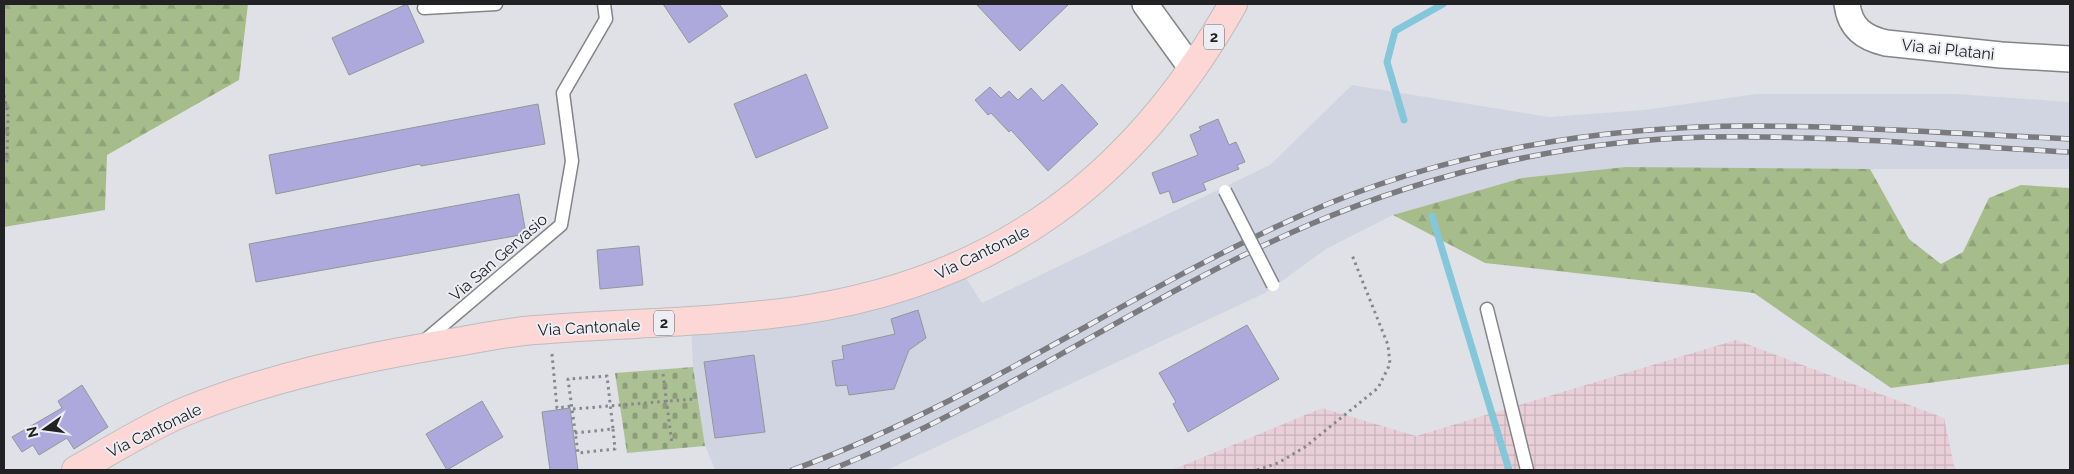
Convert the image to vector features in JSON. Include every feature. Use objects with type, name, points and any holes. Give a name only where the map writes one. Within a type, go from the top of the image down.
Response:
[{"type":"main road","name":"2","points":[[1192,68],[1233,4]]},
{"type":"main road","name":"Via Cantonale","points":[[76,470],[150,428],[203,405],[295,375],[415,349],[533,330],[691,322],[796,311],[877,295],[951,270],[1001,247],[1033,228],[1094,181],[1132,144],[1192,68]]},
{"type":"street","points":[[1145,4],[1192,68]]},
{"type":"street","name":"Via ai Platani","points":[[1847,4],[1855,27],[1870,39],[2001,55],[2070,58]]},
{"type":"lane","points":[[424,8],[496,4]]},
{"type":"lane","name":"Via San Gervasio","points":[[415,349],[561,225],[572,161],[563,93],[606,18],[604,4]]},
{"type":"lane","points":[[1225,191],[1273,285]]},
{"type":"lane","points":[[1487,309],[1527,470]]},
{"type":"path","points":[[4,95],[8,114],[6,161],[4,166]]},
{"type":"path","points":[[1257,470],[1278,463],[1305,447],[1378,388],[1390,364],[1388,345],[1352,255]]},
{"type":"path","points":[[552,356],[557,408],[694,399]]},
{"type":"path","points":[[663,374],[672,444]]},
{"type":"path","points":[[607,376],[615,449],[578,453],[572,407],[568,379],[607,376]]},
{"type":"path","points":[[575,433],[613,429]]},
{"type":"shaded area","points":[[1352,85],[1549,117],[1644,110],[1756,94],[1956,94],[2070,102],[2070,169],[1755,169],[1522,178],[1393,215],[1326,249],[1265,293],[887,470],[712,470],[715,469],[705,446],[693,367],[691,322],[959,267],[982,303],[1270,165]]},
{"type":"shaded area","points":[[1736,340],[1944,418],[1955,470],[1172,470],[1322,408],[1416,436]]},
{"type":"green space","points":[[4,4],[248,4],[239,80],[107,155],[105,210],[4,227]]},
{"type":"green space","points":[[1626,167],[1870,169],[1909,239],[1941,264],[1963,252],[1989,198],[2021,185],[2070,188],[2070,364],[1891,388],[1754,293],[1485,263],[1393,215],[1522,178]]},
{"type":"green space","points":[[693,367],[705,446],[627,453],[615,373]]},
{"type":"building","points":[[407,4],[424,42],[349,75],[332,38]]},
{"type":"building","points":[[663,4],[719,4],[728,16],[689,43]]},
{"type":"building","points":[[976,4],[1069,4],[1020,51]]},
{"type":"building","points":[[806,74],[828,128],[756,158],[734,104]]},
{"type":"building","points":[[1062,84],[1098,124],[1048,171],[1011,130],[1009,132],[991,113],[988,115],[975,100],[990,87],[1001,98],[1009,91],[1018,100],[1031,88],[1043,101]]},
{"type":"building","points":[[538,104],[545,144],[421,166],[420,164],[276,194],[269,155]]},
{"type":"building","points":[[1218,119],[1229,145],[1236,142],[1245,162],[1237,165],[1239,169],[1203,183],[1206,190],[1173,203],[1169,191],[1160,194],[1152,173],[1198,155],[1190,135],[1201,130],[1199,127]]},
{"type":"building","points":[[519,194],[526,234],[256,282],[249,244]]},
{"type":"building","points":[[639,246],[643,285],[600,289],[597,250]]},
{"type":"building","points":[[918,310],[926,338],[909,350],[894,389],[849,395],[847,385],[836,386],[832,361],[844,359],[842,346],[895,334],[891,319]]},
{"type":"building","points":[[1247,325],[1279,379],[1188,432],[1173,404],[1176,402],[1159,373]]},
{"type":"building","points":[[754,355],[765,432],[715,438],[704,362]]},
{"type":"building","points":[[82,385],[108,427],[74,449],[67,438],[39,455],[33,445],[22,452],[12,437],[62,408],[58,401]]},
{"type":"building","points":[[482,401],[503,437],[447,470],[426,434]]},
{"type":"building","points":[[570,408],[578,470],[550,470],[542,412]]},
{"type":"waterway","points":[[1404,120],[1387,62],[1395,31],[1443,4]]},
{"type":"waterway","points":[[1432,216],[1509,470]]},
{"type":"railway","points":[[792,470],[858,444],[923,414],[1174,278],[1302,215],[1355,193],[1466,159],[1522,147],[1579,138],[1636,131],[1694,127],[1831,127],[2070,139]]},
{"type":"railway","points":[[830,470],[892,443],[953,413],[1189,283],[1250,252],[1358,205],[1456,174],[1505,162],[1606,144],[1708,137],[1844,139],[2070,152]]}]
